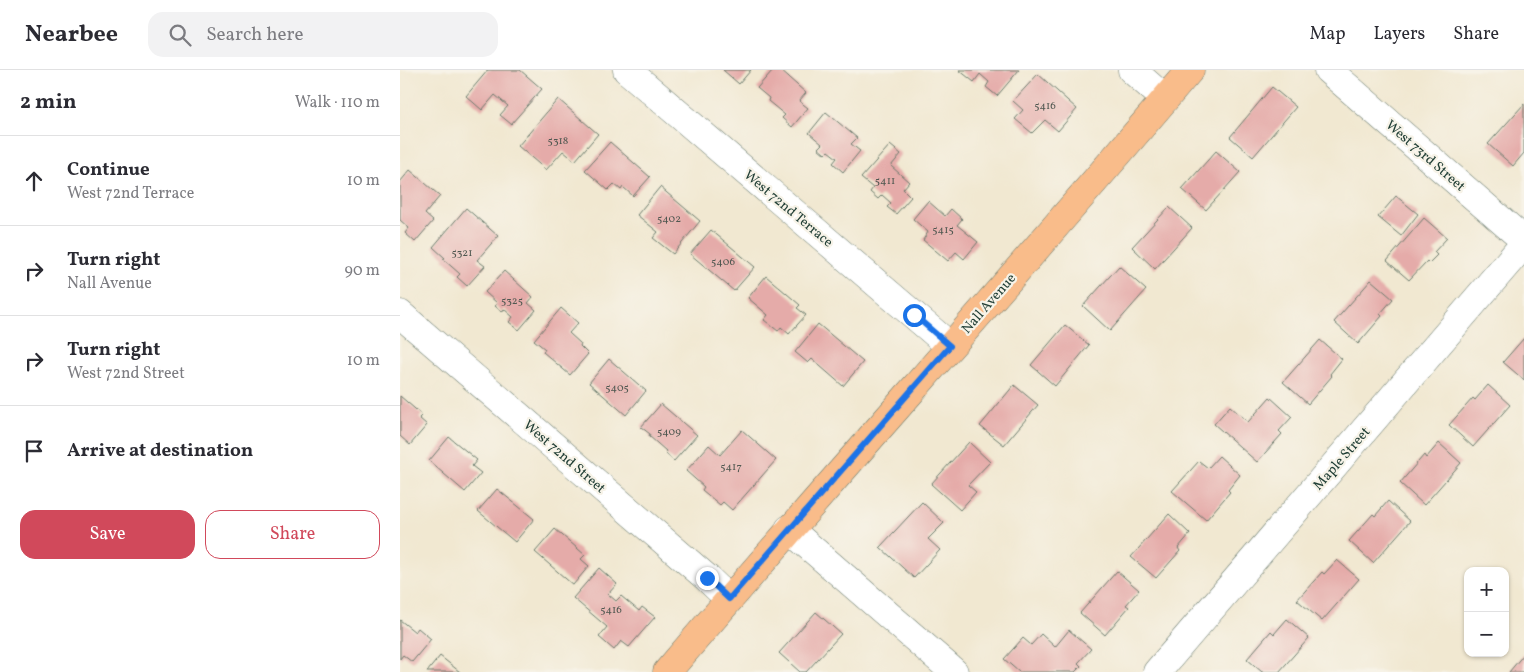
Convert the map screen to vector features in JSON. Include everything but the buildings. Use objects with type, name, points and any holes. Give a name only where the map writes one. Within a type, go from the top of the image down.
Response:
[{"type":"main road","name":"Nall Avenue","points":[[667,672],[789,529],[1190,70]]},
{"type":"street","name":"West 72nd Terrace","points":[[627,70],[950,346]]},
{"type":"street","points":[[1132,70],[1165,99]]},
{"type":"street","name":"West 73rd Street","points":[[1328,70],[1524,242]]},
{"type":"street","name":"Maple Street","points":[[1157,672],[1524,242]]},
{"type":"street","name":"West 72nd Street","points":[[400,314],[729,599]]},
{"type":"street","points":[[789,529],[954,672]]},
{"type":"route","points":[[707,578],[729,599],[950,346],[914,315]]}]
